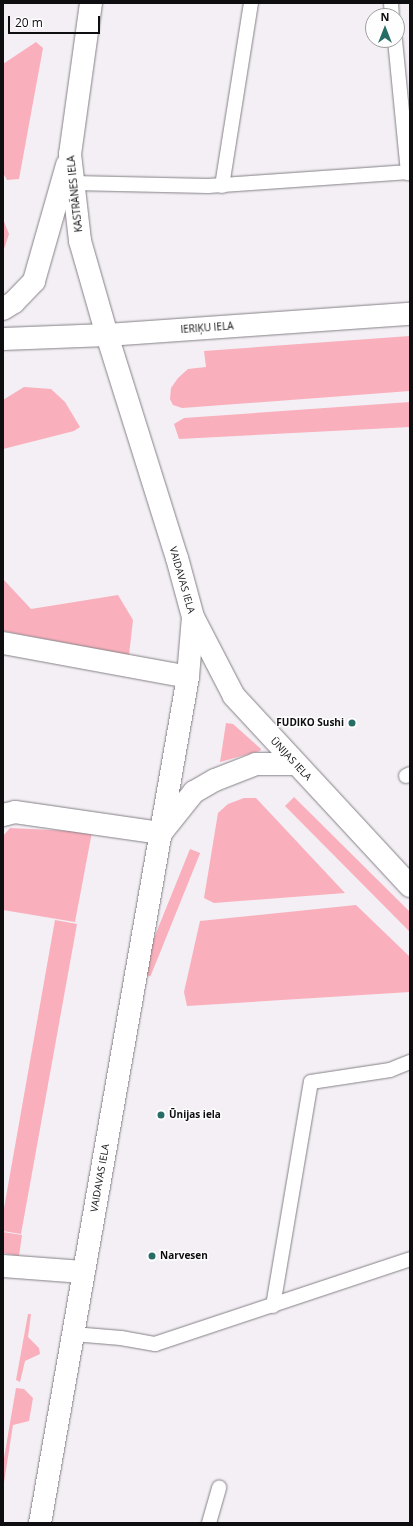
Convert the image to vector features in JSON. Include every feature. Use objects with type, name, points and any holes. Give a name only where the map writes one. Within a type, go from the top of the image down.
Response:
[{"type":"street","name":"KASTRĀNES IELA","points":[[91,3],[70,154],[80,241],[107,334]]},
{"type":"street","points":[[3,309],[14,302],[34,281],[70,154]]},
{"type":"street","name":"IERIĶU IELA","points":[[3,339],[107,334],[410,314]]},
{"type":"street","name":"VAIDAVAS IELA","points":[[40,1523],[188,677],[193,617],[177,558],[107,334]]},
{"type":"street","name":"ŪNIJAS IELA","points":[[193,617],[234,696],[296,764],[400,864],[410,886]]},
{"type":"street","points":[[3,643],[188,677]]},
{"type":"street","name":"VAIDAVAS IELA","points":[[161,833],[194,792],[215,780],[256,764],[296,764]]},
{"type":"street","points":[[3,815],[15,812],[161,833]]},
{"type":"street","points":[[3,1266],[83,1272]]},
{"type":"lane","points":[[222,186],[251,3]]},
{"type":"lane","points":[[74,183],[222,186],[409,173],[396,48]]},
{"type":"lane","points":[[273,1306],[311,1082],[390,1070],[410,1062]]},
{"type":"lane","points":[[73,1334],[121,1338],[155,1344],[273,1306],[410,1259]]},
{"type":"lane","points":[[209,1523],[219,1488]]},
{"type":"shaded area","points":[[36,42],[43,48],[19,179],[7,180],[3,173],[3,64]]},
{"type":"shaded area","points":[[3,219],[9,234],[3,252]]},
{"type":"shaded area","points":[[410,336],[410,391],[182,408],[173,405],[170,399],[171,388],[178,378],[188,369],[206,367],[204,351]]},
{"type":"shaded area","points":[[24,387],[51,389],[65,402],[80,427],[74,431],[3,449],[3,400]]},
{"type":"shaded area","points":[[410,402],[410,427],[179,439],[174,424],[184,418]]},
{"type":"shaded area","points":[[3,579],[31,609],[118,595],[133,620],[129,655],[3,631]]},
{"type":"shaded area","points":[[226,723],[233,724],[261,749],[260,751],[220,762]]},
{"type":"shaded area","points":[[294,797],[410,912],[410,932],[285,806]]},
{"type":"shaded area","points":[[244,798],[256,798],[345,893],[214,903],[204,898],[218,813],[228,804]]},
{"type":"shaded area","points":[[10,828],[92,832],[75,922],[3,910],[3,836]]},
{"type":"shaded area","points":[[190,849],[200,853],[150,976],[140,972]]},
{"type":"shaded area","points":[[356,905],[410,957],[410,992],[187,1006],[184,992],[200,921]]},
{"type":"shaded area","points":[[55,920],[77,924],[21,1234],[3,1231],[3,1214]]},
{"type":"shaded area","points":[[3,1232],[22,1235],[19,1256],[3,1253]]},
{"type":"shaded area","points":[[28,1314],[31,1314],[28,1337],[39,1348],[40,1354],[25,1361],[20,1382],[16,1380]]},
{"type":"shaded area","points":[[16,1388],[24,1389],[33,1398],[29,1421],[13,1425],[3,1489],[3,1464]]},
{"type":"place","name":"FUDIKO Sushi","points":[[352,723]]},
{"type":"place","name":"Ūnijas iela","points":[[161,1115]]},
{"type":"place","name":"Narvesen","points":[[152,1256]]}]
